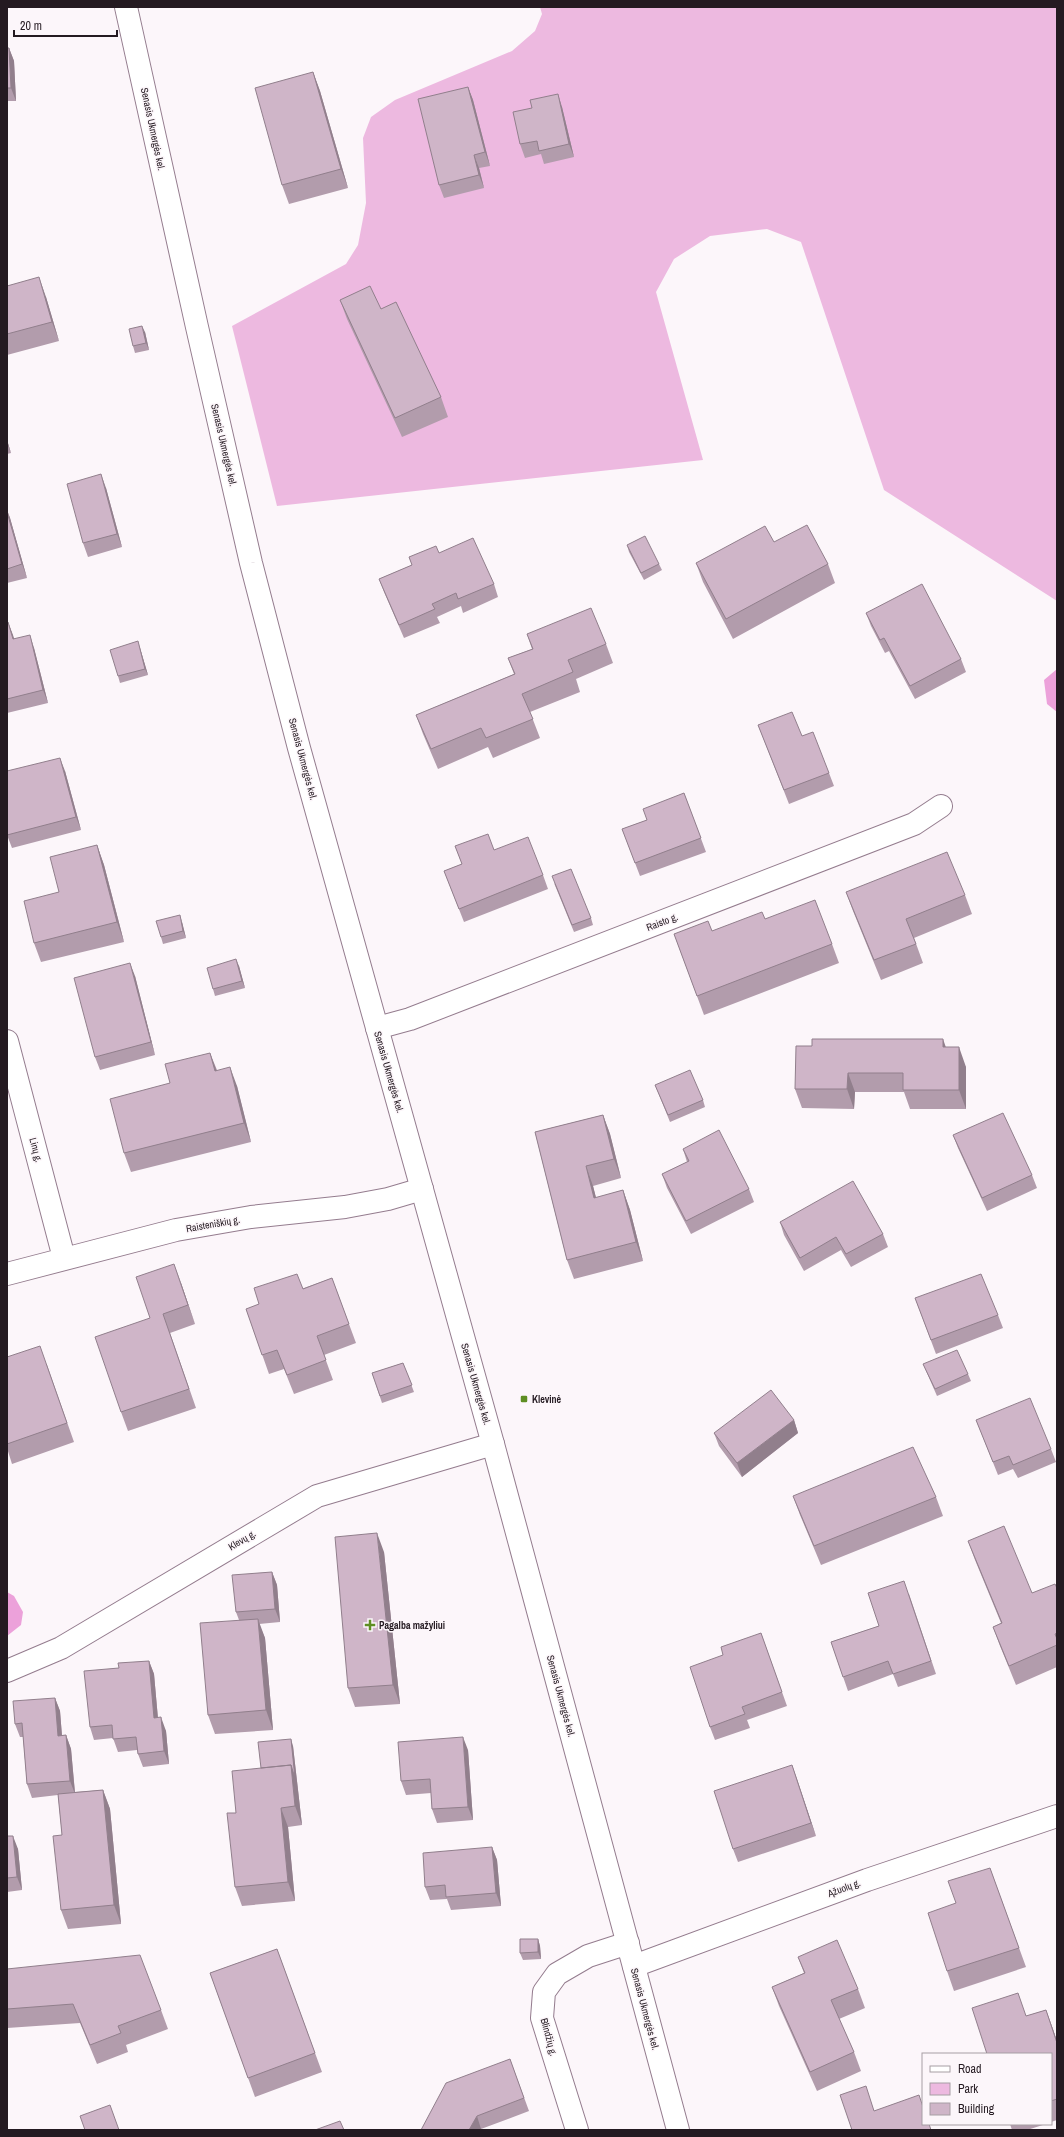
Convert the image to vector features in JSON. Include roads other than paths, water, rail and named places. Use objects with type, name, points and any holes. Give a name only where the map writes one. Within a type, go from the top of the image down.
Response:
[{"type":"street","name":"Senasis Ukmergės kel.","points":[[126,7],[196,328],[251,563],[299,748],[493,1444],[678,2130]]},
{"type":"street","name":"Raisto g.","points":[[377,1028],[418,1016],[914,824],[942,806]]},
{"type":"street","name":"Linų g.","points":[[7,1042],[64,1258]]},
{"type":"street","name":"Raisteniškių g.","points":[[7,1274],[176,1230],[252,1217],[345,1207],[388,1199],[422,1189]]},
{"type":"street","name":"Klevų g.","points":[[7,1671],[61,1648],[317,1496],[493,1444]]},
{"type":"street","name":"Ąžuolų g.","points":[[634,1966],[866,1880],[1057,1816]]},
{"type":"street","name":"Blindžių g.","points":[[577,2130],[542,2018],[544,1992],[557,1974],[563,1970],[588,1956],[628,1944]]},
{"type":"place","name":"Klevinė","points":[[524,1399]]},
{"type":"place","name":"Pagalba mažyliui","points":[[370,1625]]}]
